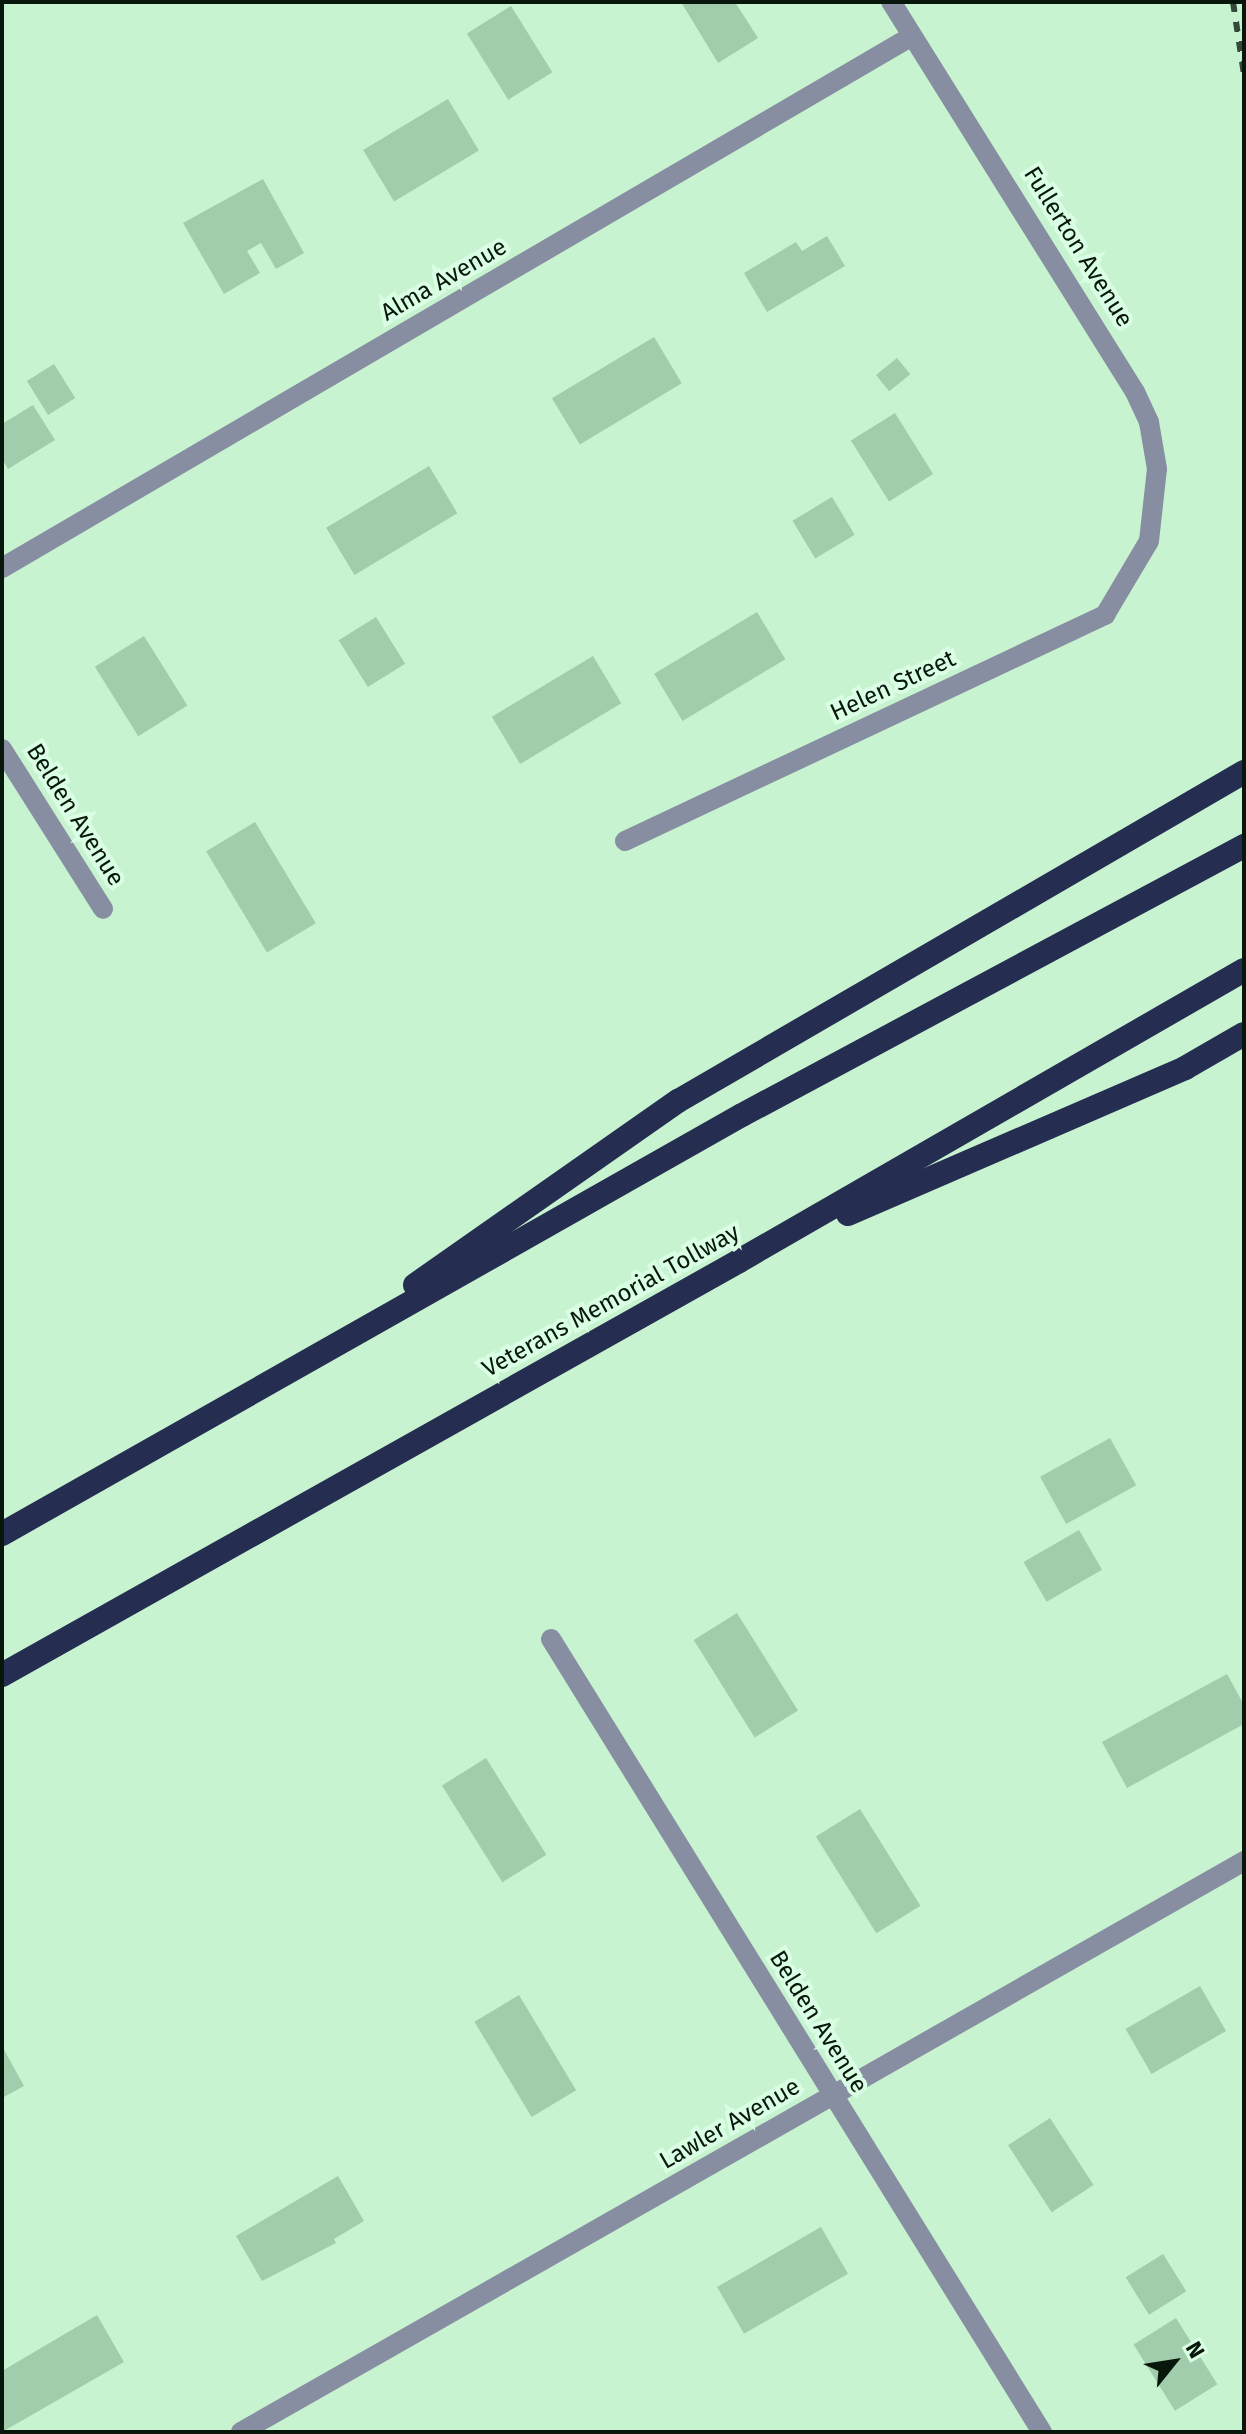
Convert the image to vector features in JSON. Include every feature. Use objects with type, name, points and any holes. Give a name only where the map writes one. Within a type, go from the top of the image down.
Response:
[{"type":"highway","points":[[292,1371],[678,1101],[1244,772]]},
{"type":"highway","points":[[2,1534],[742,1115],[1244,846]]},
{"type":"highway","name":"Veterans Memorial Tollway","points":[[2,1675],[739,1261],[1241,972]]},
{"type":"highway","points":[[739,1261],[1185,1068],[1244,1034]]},
{"type":"street","name":"Fullerton Avenue","points":[[891,2],[1135,392],[1149,422],[1157,469],[1149,541]]},
{"type":"street","name":"Alma Avenue","points":[[2,568],[912,36]]},
{"type":"street","name":"Helen Street","points":[[625,841],[1105,615],[1149,541]]},
{"type":"street","name":"Belden Avenue","points":[[2,749],[103,909]]},
{"type":"street","name":"Belden Avenue","points":[[551,1639],[1042,2432]]},
{"type":"street","name":"Lawler Avenue","points":[[241,2432],[1244,1861]]},
{"type":"building","points":[[681,2],[735,2],[758,38],[718,63]]},
{"type":"building","points":[[511,6],[552,72],[508,100],[467,34]]},
{"type":"building","points":[[448,99],[479,150],[394,201],[363,150]]},
{"type":"building","points":[[263,179],[304,253],[276,269],[261,243],[247,251],[260,273],[224,294],[183,223]]},
{"type":"building","points":[[827,236],[845,266],[767,312],[744,273],[796,242],[802,251]]},
{"type":"building","points":[[654,337],[682,383],[580,445],[552,398]]},
{"type":"building","points":[[897,358],[910,374],[889,391],[876,375]]},
{"type":"building","points":[[54,364],[75,398],[48,415],[27,381]]},
{"type":"building","points":[[33,405],[55,440],[8,469],[2,459],[2,424]]},
{"type":"building","points":[[895,413],[933,474],[889,502],[851,441]]},
{"type":"building","points":[[429,466],[457,513],[354,575],[326,528]]},
{"type":"building","points":[[832,497],[855,535],[815,558],[793,521]]},
{"type":"building","points":[[757,612],[785,659],[682,721],[654,674]]},
{"type":"building","points":[[376,617],[405,664],[368,687],[339,640]]},
{"type":"building","points":[[144,636],[187,706],[138,736],[95,667]]},
{"type":"building","points":[[593,656],[621,703],[520,764],[492,717]]},
{"type":"building","points":[[255,822],[316,923],[267,953],[206,851]]},
{"type":"building","points":[[1110,1438],[1136,1485],[1066,1524],[1040,1477]]},
{"type":"building","points":[[1079,1530],[1102,1570],[1047,1602],[1024,1562]]},
{"type":"building","points":[[737,1613],[798,1711],[755,1738],[694,1640]]},
{"type":"building","points":[[1227,1674],[1244,1705],[1244,1724],[1127,1788],[1102,1742]]},
{"type":"building","points":[[486,1758],[546,1855],[502,1882],[442,1786]]},
{"type":"building","points":[[860,1809],[920,1906],[876,1933],[816,1837]]},
{"type":"building","points":[[1200,1986],[1226,2031],[1152,2074],[1126,2029]]},
{"type":"building","points":[[519,1995],[576,2090],[532,2117],[474,2022]]},
{"type":"building","points":[[2,2046],[24,2086],[2,2098]]},
{"type":"building","points":[[1050,2118],[1094,2185],[1052,2212],[1008,2145]]},
{"type":"building","points":[[338,2176],[364,2221],[334,2239],[336,2243],[262,2281],[236,2236]]},
{"type":"building","points":[[821,2227],[848,2274],[744,2334],[717,2287]]},
{"type":"building","points":[[1163,2254],[1186,2291],[1149,2315],[1126,2277]]},
{"type":"building","points":[[97,2315],[124,2362],[2,2432],[2,2371]]},
{"type":"building","points":[[1176,2318],[1217,2384],[1175,2411],[1134,2344]]},
{"type":"railway","points":[[1233,2],[1244,75]]}]
